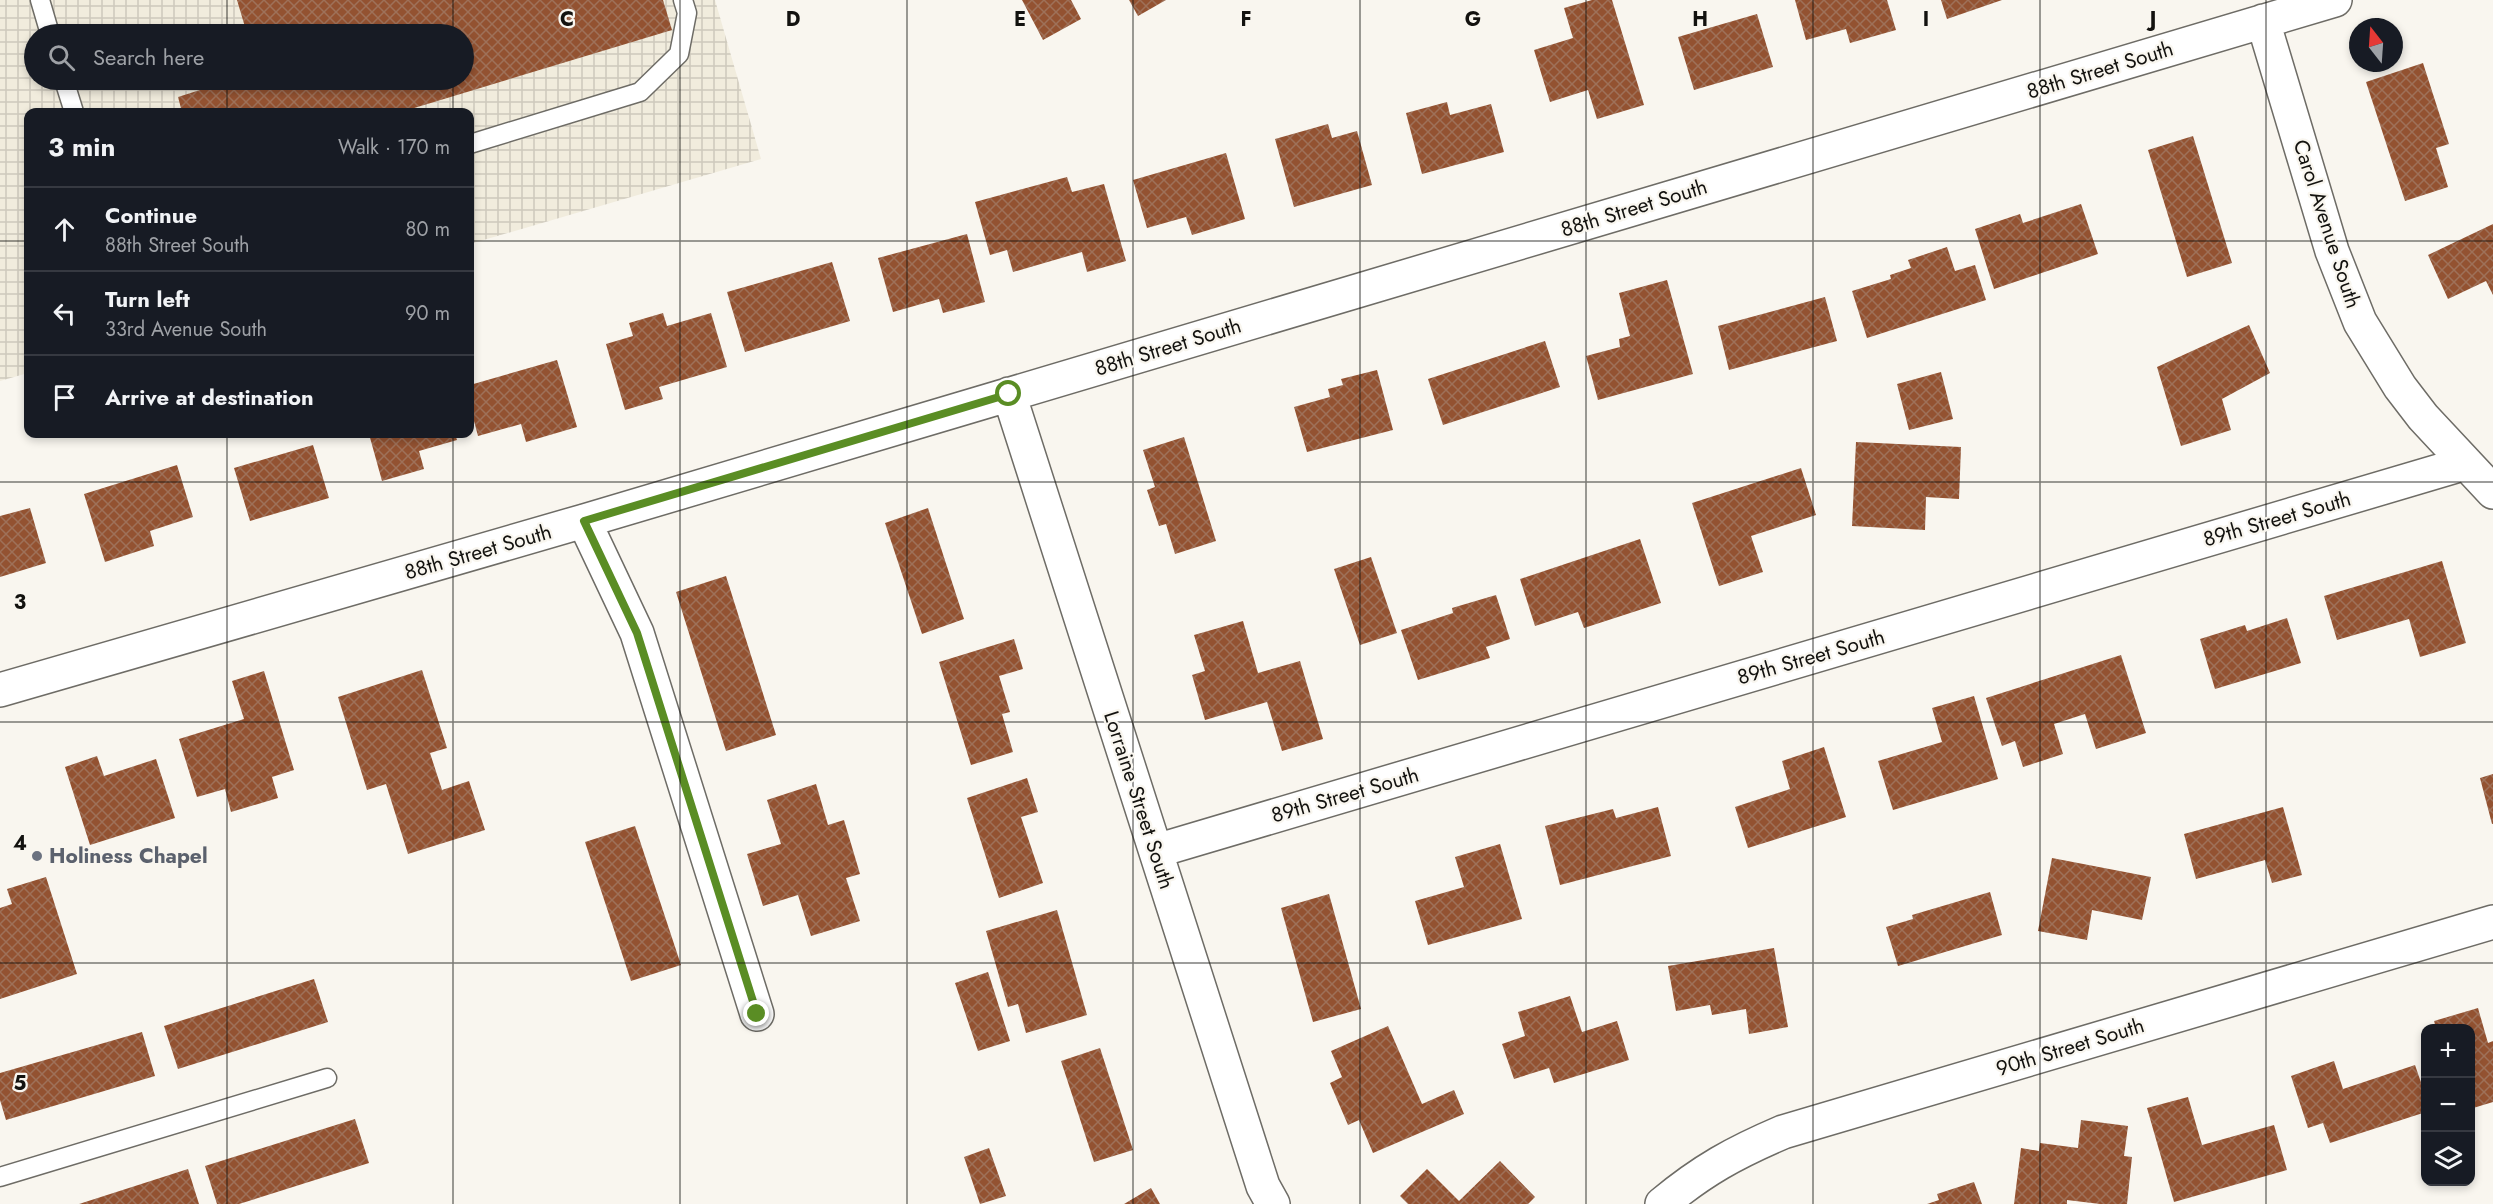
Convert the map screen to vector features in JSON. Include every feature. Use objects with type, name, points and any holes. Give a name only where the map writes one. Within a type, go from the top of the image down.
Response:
[{"type":"street","name":"88th Street South","points":[[0,690],[584,521],[2335,0]]},
{"type":"street","name":"Carol Avenue South","points":[[2263,21],[2332,251],[2360,322],[2400,387],[2423,417],[2493,492]]},
{"type":"street","name":"Lorraine Street South","points":[[1009,394],[1263,1186],[1273,1204]]},
{"type":"street","name":"89th Street South","points":[[1156,851],[2466,463]]},
{"type":"street","points":[[584,521],[637,633],[757,1014]]},
{"type":"street","name":"90th Street South","points":[[1662,1204],[1693,1178],[1736,1152],[1783,1132],[2493,921]]},
{"type":"lane","points":[[40,0],[47,24]]},
{"type":"lane","points":[[474,143],[640,92],[679,54],[687,13],[683,0]]},
{"type":"lane","points":[[67,90],[73,108]]},
{"type":"lane","points":[[0,1177],[327,1078]]},
{"type":"shaded area","points":[[0,0],[715,0],[761,159],[474,243],[474,108],[24,108],[24,374],[0,381]]},
{"type":"building","points":[[237,0],[663,0],[672,30],[474,90],[474,24],[244,24]]},
{"type":"building","points":[[1022,0],[1071,0],[1081,19],[1043,40]]},
{"type":"building","points":[[1129,0],[1166,0],[1138,16]]},
{"type":"building","points":[[1592,0],[1612,0],[1644,105],[1597,119],[1588,90],[1550,102],[1534,50],[1573,38],[1564,8]]},
{"type":"building","points":[[1795,0],[1887,0],[1896,30],[1850,43],[1846,29],[1806,40]]},
{"type":"building","points":[[1941,0],[2002,0],[1947,19]]},
{"type":"building","points":[[1757,14],[1773,67],[1694,90],[1678,37]]},
{"type":"building","points":[[2423,63],[2449,144],[2436,148],[2448,187],[2405,201],[2366,82],[2396,72],[2403,72],[2403,70]]},
{"type":"building","points":[[200,90],[474,90],[414,108],[181,108],[178,97]]},
{"type":"building","points":[[1447,102],[1450,115],[1491,104],[1504,152],[1422,174],[1406,113]]},
{"type":"building","points":[[1328,124],[1332,138],[1357,131],[1372,185],[1294,207],[1275,139]]},
{"type":"building","points":[[2193,136],[2232,263],[2187,277],[2148,150]]},
{"type":"building","points":[[1226,153],[1245,219],[1192,235],[1186,217],[1147,228],[1133,180]]},
{"type":"building","points":[[1067,177],[1072,192],[1104,184],[1126,261],[1087,272],[1082,252],[1013,272],[1007,250],[990,255],[975,202]]},
{"type":"building","points":[[2081,204],[2098,254],[1994,289],[1975,229],[2020,214],[2023,223]]},
{"type":"building","points":[[2493,224],[2493,295],[2486,281],[2448,299],[2428,255]]},
{"type":"building","points":[[967,234],[985,302],[943,313],[939,299],[893,312],[878,258]]},
{"type":"building","points":[[1947,247],[1955,271],[1975,265],[1986,300],[1867,338],[1852,291],[1891,279],[1890,275],[1911,268],[1908,260]]},
{"type":"building","points":[[832,262],[850,321],[745,352],[727,292]]},
{"type":"building","points":[[1667,280],[1693,374],[1598,400],[1586,356],[1620,347],[1619,339],[1630,336],[1619,293]]},
{"type":"building","points":[[1825,297],[1837,341],[1729,370],[1718,326]]},
{"type":"building","points":[[663,313],[667,326],[711,313],[727,367],[659,387],[663,399],[625,410],[606,344],[633,336],[629,323]]},
{"type":"building","points":[[2249,325],[2270,373],[2222,399],[2231,430],[2181,446],[2157,367]]},
{"type":"building","points":[[1545,341],[1560,387],[1443,425],[1428,379]]},
{"type":"building","points":[[557,360],[577,427],[526,442],[521,424],[478,436],[474,421],[474,384]]},
{"type":"building","points":[[1377,370],[1393,430],[1307,452],[1294,407],[1330,397],[1328,389],[1343,385],[1341,379]]},
{"type":"building","points":[[1941,372],[1953,419],[1909,430],[1897,384]]},
{"type":"building","points":[[1184,437],[1216,541],[1175,554],[1166,524],[1159,526],[1147,490],[1155,487],[1143,450]]},
{"type":"building","points":[[370,438],[456,438],[457,440],[419,451],[424,469],[382,481]]},
{"type":"building","points":[[1856,442],[1961,447],[1959,499],[1926,497],[1925,530],[1852,526]]},
{"type":"building","points":[[313,445],[329,498],[250,521],[234,468]]},
{"type":"building","points":[[177,465],[193,517],[150,531],[154,546],[105,562],[84,494]]},
{"type":"building","points":[[1801,468],[1816,515],[1751,536],[1763,572],[1719,586],[1692,503]]},
{"type":"building","points":[[30,508],[46,563],[0,577],[0,516]]},
{"type":"building","points":[[928,508],[964,619],[922,634],[885,523]]},
{"type":"building","points":[[1640,539],[1661,603],[1584,628],[1578,612],[1535,626],[1520,579]]},
{"type":"building","points":[[1371,557],[1397,633],[1360,645],[1334,569]]},
{"type":"building","points":[[2442,561],[2466,643],[2420,657],[2409,619],[2337,640],[2324,596]]},
{"type":"building","points":[[726,576],[776,735],[726,751],[676,592]]},
{"type":"building","points":[[1496,595],[1510,639],[1486,647],[1490,658],[1418,680],[1401,630],[1453,613],[1452,608]]},
{"type":"building","points":[[2287,618],[2301,663],[2215,689],[2200,639],[2245,625],[2247,631]]},
{"type":"building","points":[[1243,621],[1258,673],[1300,661],[1323,739],[1282,751],[1267,702],[1205,720],[1192,675],[1205,671],[1194,635]]},
{"type":"building","points":[[1014,639],[1023,669],[999,676],[1010,712],[1002,714],[1013,752],[971,765],[939,662]]},
{"type":"building","points":[[2121,655],[2146,733],[2096,749],[2085,714],[2054,724],[2063,754],[2023,767],[2015,741],[2002,746],[1986,698]]},
{"type":"building","points":[[422,670],[447,748],[430,753],[442,790],[469,781],[485,830],[408,854],[386,784],[367,790],[338,697]]},
{"type":"building","points":[[264,671],[294,770],[272,777],[278,798],[231,812],[225,789],[197,797],[179,739],[244,719],[232,681]]},
{"type":"building","points":[[1974,696],[1998,779],[1893,810],[1878,761],[1942,742],[1932,708]]},
{"type":"building","points":[[1824,747],[1846,817],[1748,848],[1735,807],[1790,789],[1782,761]]},
{"type":"building","points":[[97,756],[104,776],[156,759],[175,818],[90,845],[65,767]]},
{"type":"building","points":[[2493,774],[2493,824],[2492,824],[2480,778]]},
{"type":"building","points":[[1027,778],[1038,812],[1021,817],[1043,883],[999,898],[967,798]]},
{"type":"building","points":[[816,784],[828,825],[844,820],[860,874],[846,878],[860,921],[811,936],[798,895],[763,906],[747,854],[781,844],[767,800]]},
{"type":"building","points":[[1658,807],[1671,856],[1560,885],[1545,826],[1613,809],[1616,818]]},
{"type":"building","points":[[2283,807],[2302,875],[2272,883],[2265,860],[2196,879],[2184,834]]},
{"type":"building","points":[[635,826],[681,965],[631,981],[585,842]]},
{"type":"building","points":[[1500,844],[1522,919],[1428,945],[1415,901],[1464,887],[1455,857]]},
{"type":"building","points":[[2052,858],[2151,877],[2142,920],[2092,910],[2087,940],[2038,931]]},
{"type":"building","points":[[46,877],[77,974],[0,999],[0,908],[12,904],[7,889]]},
{"type":"building","points":[[1990,892],[2002,935],[1898,966],[1886,927],[1913,919],[1912,915]]},
{"type":"building","points":[[1329,894],[1361,1009],[1313,1022],[1281,908]]},
{"type":"building","points":[[1057,910],[1087,1015],[1026,1033],[1018,1004],[1008,1007],[986,931]]},
{"type":"building","points":[[1774,948],[1788,1027],[1749,1034],[1746,1009],[1712,1015],[1710,1005],[1676,1011],[1668,966]]},
{"type":"building","points":[[988,972],[1010,1041],[978,1051],[955,983]]},
{"type":"building","points":[[314,979],[328,1022],[178,1069],[164,1026]]},
{"type":"building","points":[[1570,996],[1582,1032],[1617,1021],[1629,1060],[1554,1083],[1549,1068],[1514,1079],[1502,1044],[1525,1036],[1518,1012]]},
{"type":"building","points":[[2478,1008],[2488,1043],[2493,1041],[2493,1102],[2475,1107],[2475,1024],[2435,1024],[2434,1021]]},
{"type":"building","points":[[1388,1026],[1422,1104],[1454,1090],[1464,1114],[1373,1153],[1359,1120],[1348,1125],[1330,1083],[1342,1077],[1331,1051]]},
{"type":"building","points":[[142,1032],[155,1076],[6,1120],[0,1100],[0,1073]]},
{"type":"building","points":[[1100,1048],[1133,1150],[1094,1162],[1061,1061]]},
{"type":"building","points":[[2334,1061],[2343,1089],[2415,1065],[2421,1082],[2421,1114],[2330,1143],[2323,1123],[2308,1128],[2291,1076]]},
{"type":"building","points":[[2188,1097],[2202,1145],[2274,1125],[2287,1170],[2174,1202],[2147,1108]]},
{"type":"building","points":[[355,1119],[369,1163],[239,1204],[217,1204],[205,1166]]},
{"type":"building","points":[[2081,1120],[2128,1126],[2124,1156],[2132,1157],[2127,1204],[2067,1200],[2067,1204],[2014,1204],[2021,1148],[2039,1151],[2040,1143],[2078,1148]]},
{"type":"building","points":[[989,1148],[1006,1196],[980,1204],[964,1157]]},
{"type":"building","points":[[1500,1161],[1535,1197],[1528,1204],[1408,1204],[1400,1196],[1427,1169],[1459,1201]]},
{"type":"building","points":[[188,1169],[199,1204],[79,1204]]},
{"type":"building","points":[[1974,1182],[1982,1204],[1927,1204],[1939,1200],[1937,1194]]},
{"type":"building","points":[[1151,1188],[1160,1204],[1124,1204]]},
{"type":"place","name":"Holiness Chapel","points":[[37,856]]},
{"type":"route","points":[[757,1014],[637,633],[584,521],[1009,394]]}]
